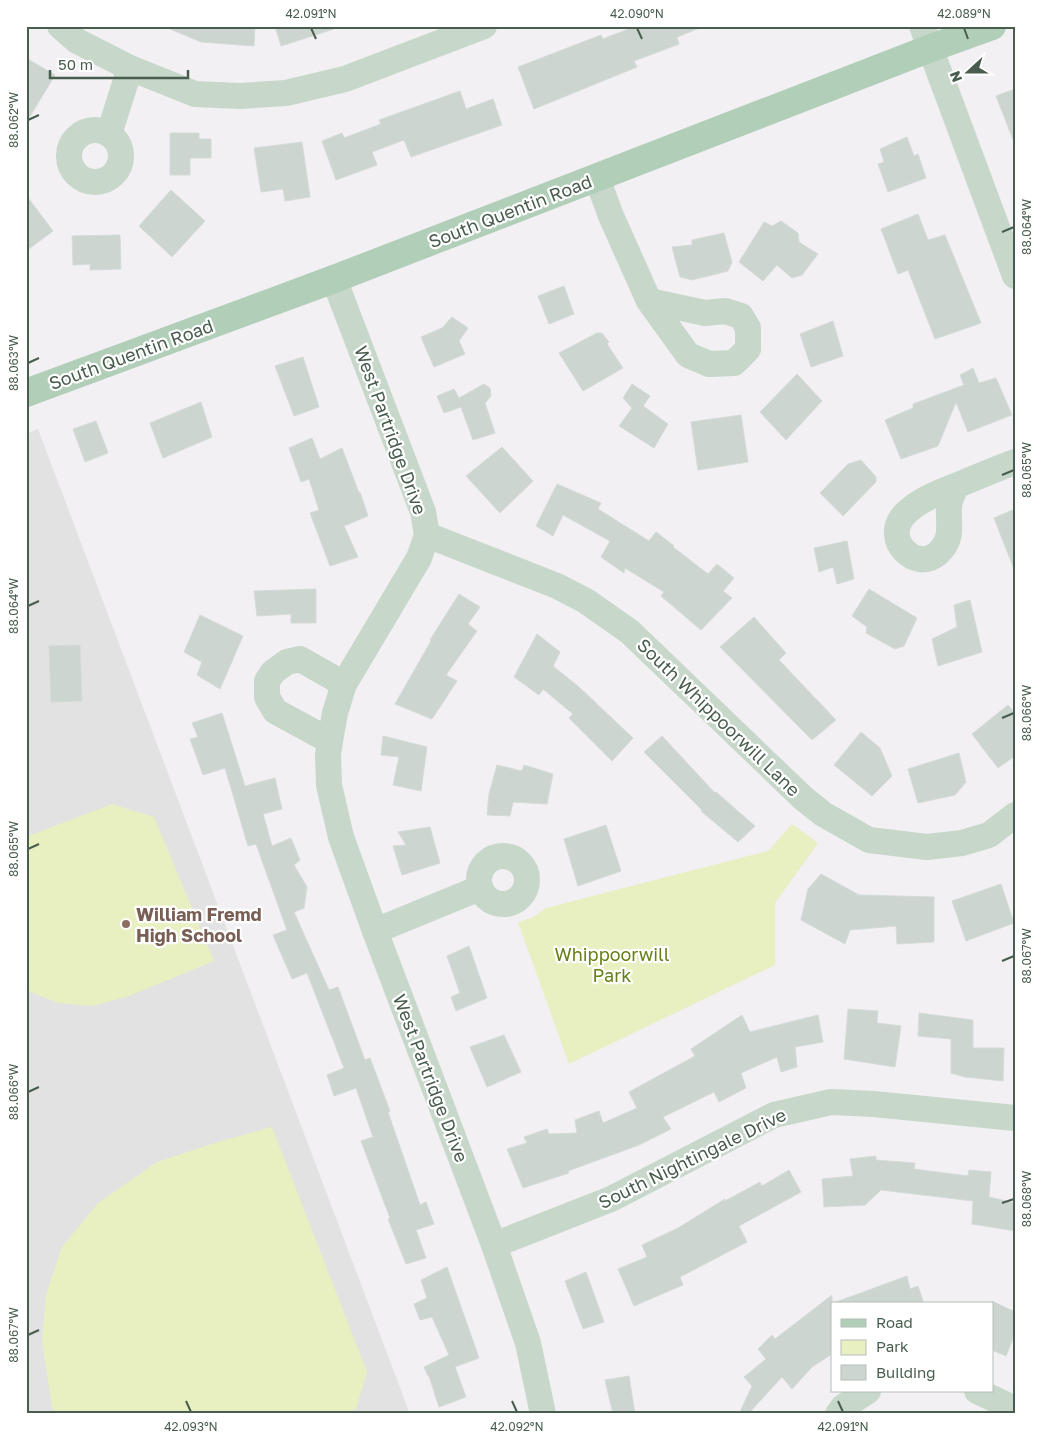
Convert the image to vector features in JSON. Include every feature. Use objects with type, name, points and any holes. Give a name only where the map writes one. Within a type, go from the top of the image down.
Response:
[{"type":"main road","name":"South Quentin Road","points":[[26,392],[334,279],[597,178],[927,37],[992,26]]},
{"type":"street","points":[[60,26],[77,41],[130,68],[195,94],[240,96],[286,93],[345,79],[484,26]]},
{"type":"street","points":[[927,37],[1015,276]]},
{"type":"street","points":[[109,134],[130,68]]},
{"type":"street","points":[[597,178],[611,216],[649,300]]},
{"type":"street","name":"West Partridge Drive","points":[[334,279],[423,512],[427,535],[419,558],[344,684],[335,713],[328,755],[334,809],[341,837],[375,931],[494,1245],[528,1343],[543,1414]]},
{"type":"street","points":[[956,486],[1015,462]]},
{"type":"street","name":"South Whippoorwill Lane","points":[[427,535],[557,586],[586,601],[630,632],[803,798],[823,814],[869,840],[927,847],[962,842],[988,835],[1015,815]]},
{"type":"street","points":[[330,741],[275,711],[267,698],[267,681],[273,672],[287,662],[300,659],[344,684]]},
{"type":"street","points":[[375,931],[480,888]]},
{"type":"street","name":"South Nightingale Drive","points":[[494,1245],[611,1199],[774,1115],[831,1102],[874,1104],[1015,1118]]},
{"type":"street","points":[[838,1414],[843,1407],[866,1392]]},
{"type":"street","points":[[979,1392],[1015,1409]]},
{"type":"shaded area","name":"William Fremd High School","points":[[38,429],[410,1414],[26,1414],[26,434]]},
{"type":"green space","points":[[112,804],[154,817],[214,961],[129,996],[93,1006],[58,1003],[26,990],[26,837]]},
{"type":"green space","name":"Whippoorwill Park","points":[[792,824],[818,843],[775,903],[775,965],[569,1064],[518,922],[532,918],[546,908],[768,851]]},
{"type":"green space","points":[[272,1127],[367,1372],[356,1409],[343,1414],[55,1414],[52,1407],[42,1341],[46,1295],[62,1247],[98,1203],[157,1162]]},
{"type":"building","points":[[163,26],[255,26],[254,46],[201,42]]},
{"type":"building","points":[[275,26],[333,26],[334,29],[281,46]]},
{"type":"building","points":[[636,26],[702,27],[677,37],[679,44],[634,61],[637,67],[534,109],[518,67],[601,35],[603,39]]},
{"type":"building","points":[[26,58],[55,75],[26,123]]},
{"type":"building","points":[[1015,89],[1015,142],[1014,142],[996,96]]},
{"type":"building","points":[[460,91],[466,109],[493,99],[502,125],[411,157],[404,140],[372,152],[377,165],[336,180],[322,141],[342,133],[344,138],[381,124],[379,120]]},
{"type":"building","points":[[170,133],[199,133],[199,139],[211,139],[211,158],[190,158],[190,175],[170,175]]},
{"type":"building","points":[[907,137],[914,156],[918,154],[926,178],[888,192],[878,164],[884,162],[880,149]]},
{"type":"building","points":[[302,142],[310,197],[285,201],[283,189],[261,192],[254,148]]},
{"type":"building","points":[[171,190],[205,221],[172,257],[139,226]]},
{"type":"building","points":[[26,195],[53,231],[26,251]]},
{"type":"building","points":[[918,214],[928,240],[945,235],[981,323],[935,339],[908,270],[898,274],[881,229]]},
{"type":"building","points":[[781,221],[798,233],[799,242],[818,254],[802,275],[792,278],[777,265],[763,281],[739,262],[764,222],[772,226]]},
{"type":"building","points":[[724,233],[732,262],[728,271],[692,280],[680,277],[672,247],[692,245],[692,240]]},
{"type":"building","points":[[120,235],[121,269],[90,270],[90,264],[73,265],[72,236]]},
{"type":"building","points":[[564,286],[574,314],[549,324],[538,296]]},
{"type":"building","points":[[452,317],[468,328],[459,341],[465,354],[434,367],[421,337],[442,328]]},
{"type":"building","points":[[833,321],[843,356],[811,367],[800,334]]},
{"type":"building","points":[[597,333],[602,333],[609,342],[607,344],[623,368],[583,391],[559,353]]},
{"type":"building","points":[[303,357],[319,407],[294,416],[275,366]]},
{"type":"building","points":[[973,368],[979,383],[996,378],[1012,415],[968,432],[956,402],[938,446],[901,459],[885,420],[913,408],[913,404],[964,385],[960,375]]},
{"type":"building","points":[[797,374],[822,401],[786,440],[760,412]]},
{"type":"building","points":[[484,384],[490,388],[491,396],[485,403],[495,433],[473,440],[461,407],[444,413],[437,396],[454,389],[459,398]]},
{"type":"building","points":[[632,384],[650,396],[643,406],[668,424],[654,448],[619,426],[632,408],[623,398]]},
{"type":"building","points":[[201,402],[212,437],[163,458],[150,423]]},
{"type":"building","points":[[741,415],[748,462],[698,470],[691,422]]},
{"type":"building","points":[[96,421],[108,453],[85,462],[73,429]]},
{"type":"building","points":[[312,438],[320,459],[342,448],[368,516],[344,526],[358,557],[330,566],[310,513],[319,510],[309,479],[301,482],[289,448]]},
{"type":"building","points":[[502,447],[533,481],[500,513],[466,476]]},
{"type":"building","points":[[861,460],[876,477],[876,482],[843,516],[820,493],[848,464]]},
{"type":"building","points":[[557,484],[601,503],[598,509],[649,541],[656,532],[708,574],[717,564],[734,578],[723,591],[732,598],[701,630],[661,596],[664,592],[625,568],[624,573],[601,557],[610,541],[563,515],[553,536],[536,526]]},
{"type":"building","points":[[1015,509],[1015,568],[1014,569],[994,518]]},
{"type":"building","points":[[847,541],[854,579],[837,584],[833,567],[819,572],[814,548]]},
{"type":"building","points":[[316,589],[316,623],[291,623],[291,614],[257,616],[254,591]]},
{"type":"building","points":[[869,589],[917,618],[904,646],[895,649],[866,633],[867,627],[852,616]]},
{"type":"building","points":[[459,594],[480,607],[468,624],[477,631],[446,675],[457,681],[432,719],[395,704],[430,640]]},
{"type":"building","points":[[970,600],[982,652],[938,666],[932,639],[957,627],[954,605]]},
{"type":"building","points":[[200,615],[243,636],[220,689],[197,675],[202,662],[184,652]]},
{"type":"building","points":[[754,617],[786,653],[779,660],[836,720],[812,740],[720,647]]},
{"type":"building","points":[[537,634],[560,652],[553,666],[579,687],[633,738],[612,761],[569,718],[573,714],[543,689],[539,695],[514,677]]},
{"type":"building","points":[[80,645],[82,701],[51,702],[49,646]]},
{"type":"building","points":[[1008,705],[1015,713],[1015,756],[998,768],[972,734]]},
{"type":"building","points":[[222,713],[245,786],[275,778],[282,809],[263,814],[272,846],[291,838],[300,860],[294,865],[307,887],[304,908],[294,912],[329,990],[338,987],[365,1060],[370,1058],[390,1111],[388,1112],[420,1205],[426,1202],[434,1224],[416,1230],[426,1258],[406,1264],[361,1141],[373,1137],[356,1088],[334,1096],[327,1075],[344,1068],[307,973],[292,979],[273,935],[287,930],[256,844],[248,846],[225,768],[203,775],[190,739],[198,737],[192,723]]},
{"type":"building","points":[[861,732],[880,748],[892,776],[872,796],[834,765]]},
{"type":"building","points":[[383,736],[427,747],[421,791],[393,785],[399,757],[381,755]]},
{"type":"building","points":[[662,736],[715,793],[755,826],[738,842],[701,811],[644,752]]},
{"type":"building","points":[[959,753],[966,782],[955,795],[918,803],[908,769]]},
{"type":"building","points":[[497,765],[522,771],[524,765],[553,774],[547,804],[513,802],[510,816],[487,815],[489,794]]},
{"type":"building","points":[[606,825],[621,871],[578,886],[564,839]]},
{"type":"building","points":[[430,827],[440,863],[402,875],[393,846],[406,845],[398,832]]},
{"type":"building","points":[[821,874],[859,895],[934,897],[934,942],[897,944],[896,926],[850,930],[845,944],[801,920],[808,889]]},
{"type":"building","points":[[1001,884],[1014,923],[966,941],[952,901]]},
{"type":"building","points":[[469,946],[487,998],[456,1011],[451,997],[460,993],[447,956]]},
{"type":"building","points":[[848,1009],[878,1011],[877,1023],[901,1026],[895,1067],[844,1059]]},
{"type":"building","points":[[919,1013],[973,1020],[973,1048],[1004,1048],[1003,1081],[965,1077],[951,1073],[951,1039],[918,1036]]},
{"type":"building","points":[[742,1015],[750,1032],[818,1015],[823,1042],[795,1047],[797,1067],[781,1072],[777,1057],[741,1073],[746,1088],[719,1102],[714,1092],[663,1117],[671,1129],[639,1145],[568,1171],[569,1173],[523,1188],[507,1149],[527,1143],[524,1137],[547,1129],[549,1134],[577,1133],[575,1120],[599,1111],[603,1123],[637,1108],[629,1092],[695,1056],[691,1049]]},
{"type":"building","points":[[504,1035],[521,1072],[487,1087],[470,1047]]},
{"type":"building","points":[[876,1156],[876,1160],[915,1163],[914,1169],[968,1176],[969,1170],[991,1172],[989,1197],[1015,1203],[1015,1231],[972,1224],[973,1201],[881,1190],[865,1205],[824,1207],[822,1179],[853,1176],[850,1159]]},
{"type":"building","points":[[789,1170],[801,1192],[739,1226],[747,1242],[680,1277],[683,1285],[634,1306],[618,1269],[647,1257],[642,1245],[678,1228],[725,1199],[725,1201],[760,1182],[762,1186]]},
{"type":"building","points":[[447,1267],[479,1358],[455,1367],[466,1397],[439,1407],[429,1376],[424,1367],[449,1355],[432,1317],[420,1320],[414,1304],[427,1298],[421,1280]]},
{"type":"building","points":[[586,1272],[604,1322],[583,1329],[565,1281]]},
{"type":"building","points":[[907,1276],[910,1289],[918,1286],[923,1302],[836,1302]]},
{"type":"building","points":[[832,1295],[831,1355],[812,1367],[792,1389],[782,1377],[748,1414],[739,1414],[752,1386],[744,1377],[766,1359],[758,1349],[772,1335],[775,1339]]},
{"type":"building","points":[[992,1301],[1015,1312],[1015,1333],[1006,1356],[994,1351],[994,1302]]},
{"type":"building","points":[[629,1376],[635,1414],[613,1414],[605,1380]]},
{"type":"place","name":"William Fremd High School","points":[[126,924]]}]
